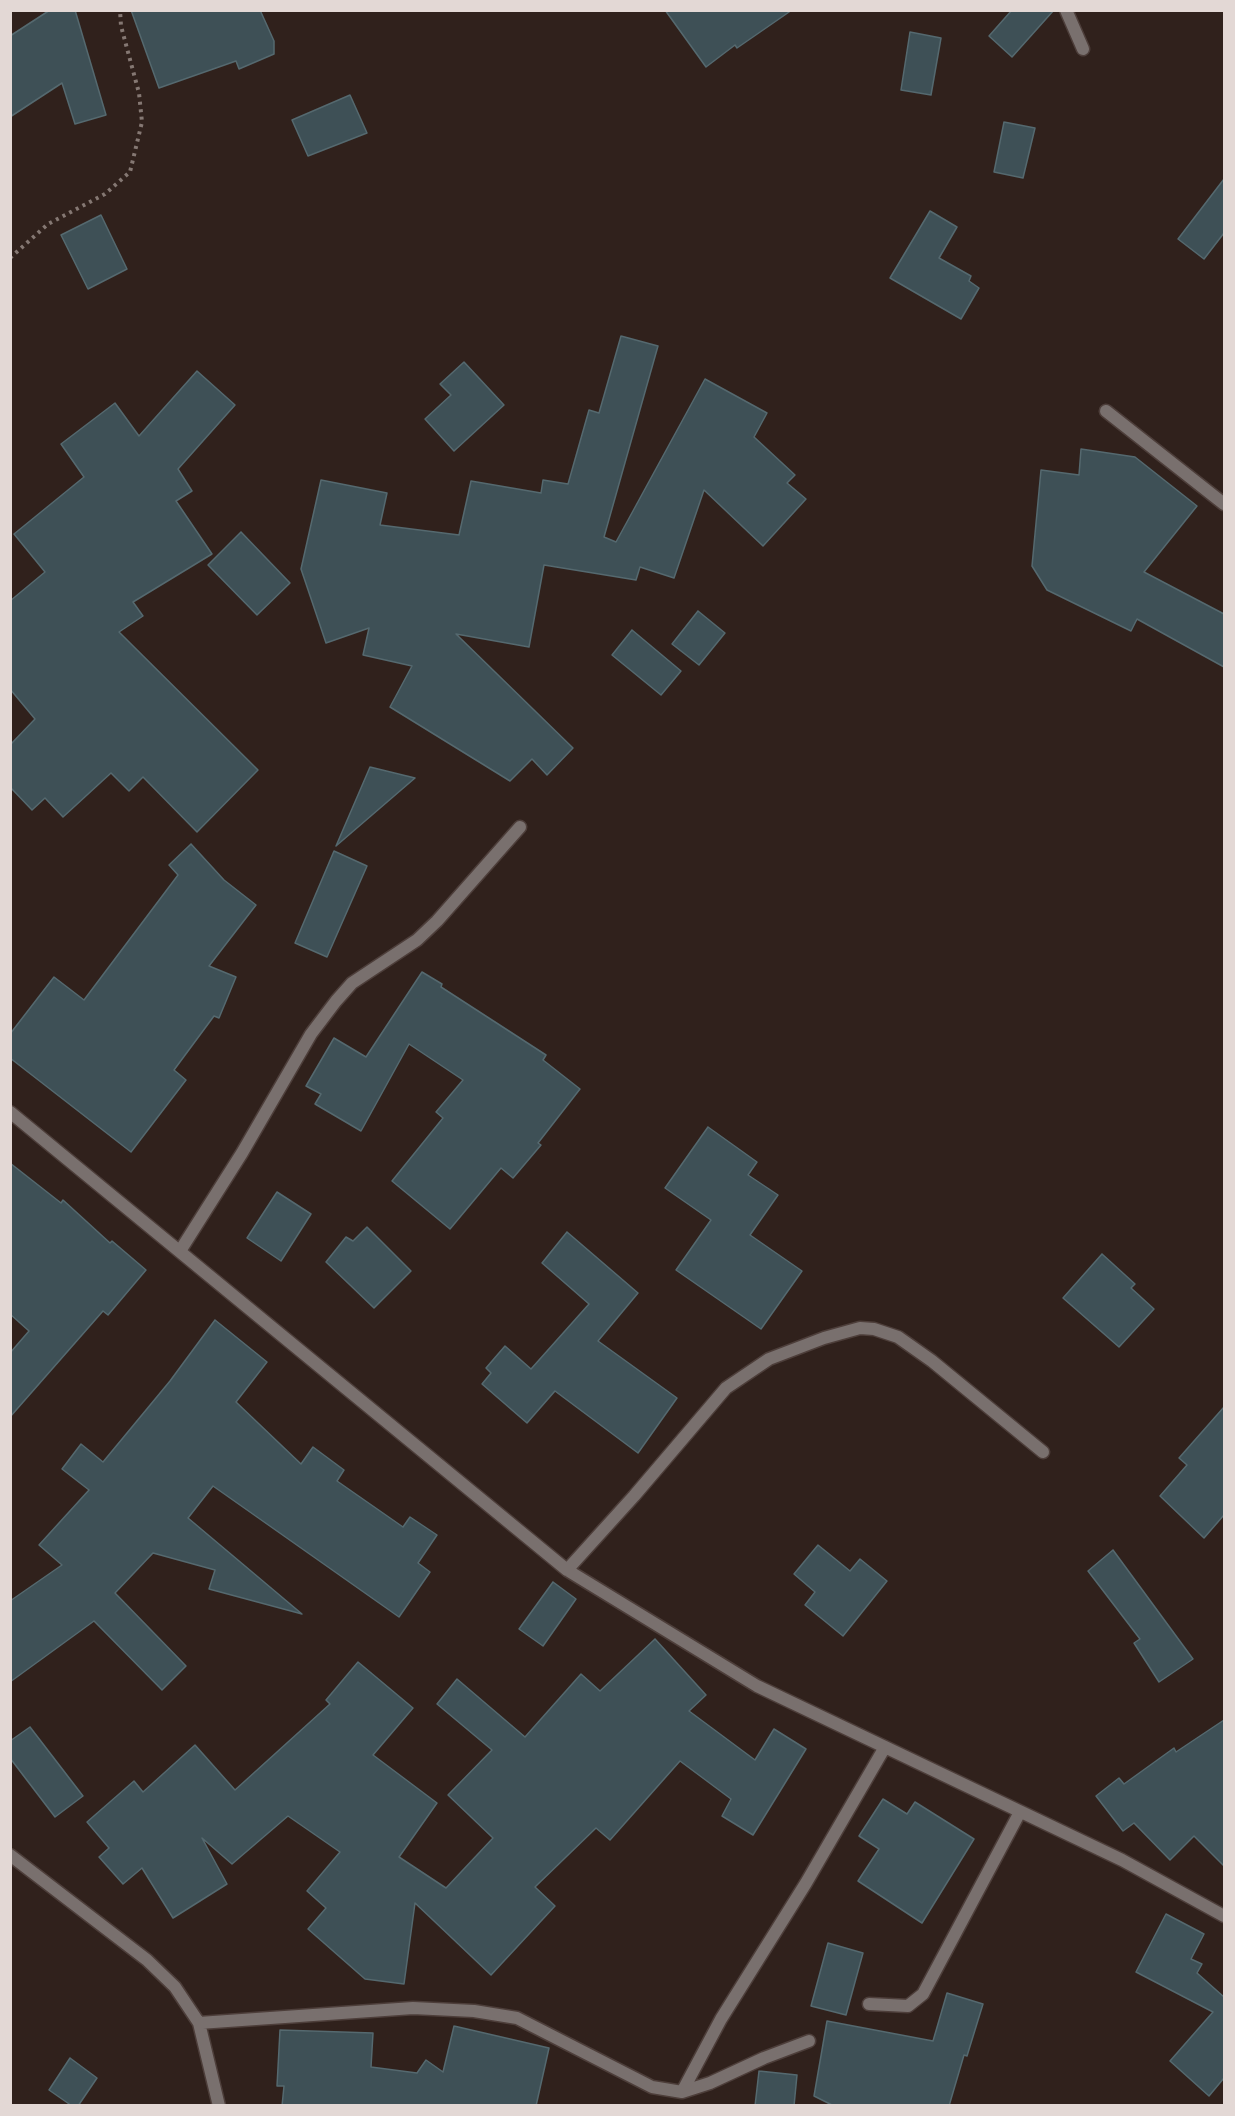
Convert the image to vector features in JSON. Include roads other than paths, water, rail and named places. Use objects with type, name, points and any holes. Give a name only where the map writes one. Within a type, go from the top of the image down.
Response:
[{"type":"street","points":[[1066,10],[1083,49]]},
{"type":"street","points":[[1106,411],[1224,504]]},
{"type":"street","points":[[180,1251],[242,1153],[311,1034],[336,1001],[352,983],[394,956],[423,933],[520,827]]},
{"type":"street","points":[[10,1112],[567,1570],[757,1686],[1122,1860],[1224,1916]]},
{"type":"street","points":[[567,1570],[726,1388],[769,1359],[824,1338],[860,1328],[874,1329],[898,1337],[932,1361],[1043,1452]]},
{"type":"street","points":[[682,2092],[721,2019],[806,1883],[885,1747]]},
{"type":"street","points":[[869,2004],[908,2006],[923,1994],[1020,1812]]},
{"type":"street","points":[[10,1855],[147,1960],[175,1987],[199,2023],[219,2106]]},
{"type":"street","points":[[199,2023],[413,2008],[474,2011],[517,2018],[652,2088],[682,2092],[710,2083],[809,2041]]}]
